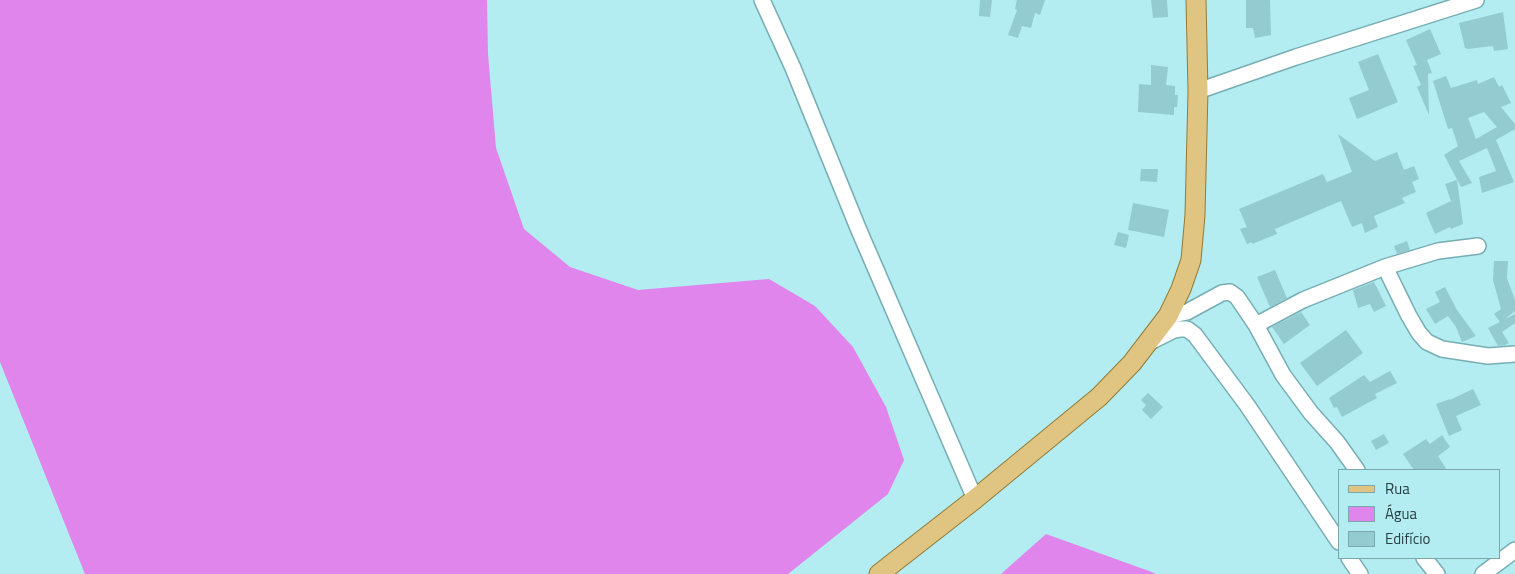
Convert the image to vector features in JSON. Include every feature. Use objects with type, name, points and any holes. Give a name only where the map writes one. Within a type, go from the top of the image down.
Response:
[{"type":"main road","points":[[879,574],[975,499],[1099,397],[1132,363],[1168,316],[1181,290],[1191,260],[1195,215],[1198,91],[1196,0]]},
{"type":"street","points":[[762,0],[793,68],[858,228],[975,499]]},
{"type":"street","points":[[1198,91],[1296,57],[1476,0]]},
{"type":"street","points":[[1256,325],[1303,300],[1385,267],[1438,251],[1478,246]]},
{"type":"street","points":[[1385,267],[1408,316],[1419,334],[1427,342],[1442,349],[1488,356],[1515,354]]},
{"type":"street","points":[[1168,316],[1187,312],[1222,293],[1230,292],[1237,297],[1256,325],[1283,374],[1311,413],[1337,442],[1356,469]]},
{"type":"street","points":[[1148,343],[1180,328],[1187,329],[1195,335],[1247,405],[1338,541]]},
{"type":"street","points":[[1483,574],[1515,550]]},
{"type":"street","points":[[1350,559],[1360,574]]},
{"type":"street","points":[[1425,559],[1437,574]]},
{"type":"water","points":[[0,0],[487,0],[488,54],[496,148],[524,229],[570,267],[638,290],[769,279],[815,306],[853,347],[886,407],[904,460],[888,494],[788,574],[85,574],[0,362]]},
{"type":"water","points":[[1046,534],[1149,571],[1156,574],[1001,574]]},
{"type":"building","points":[[980,0],[992,0],[990,17],[979,16]]},
{"type":"building","points":[[1017,0],[1045,0],[1040,15],[1035,13],[1031,28],[1022,26],[1018,38],[1008,35],[1017,10],[1015,9]]},
{"type":"building","points":[[1151,0],[1167,0],[1168,17],[1153,18]]},
{"type":"building","points":[[1246,0],[1270,0],[1271,35],[1255,38],[1253,28],[1246,28]]},
{"type":"building","points":[[1503,12],[1508,49],[1494,51],[1493,46],[1465,48],[1459,23]]},
{"type":"building","points":[[1430,29],[1441,54],[1427,60],[1432,73],[1428,74],[1429,115],[1417,87],[1421,85],[1413,66],[1417,65],[1406,40]]},
{"type":"building","points":[[1378,54],[1398,102],[1357,119],[1349,98],[1369,90],[1358,62]]},
{"type":"building","points":[[1151,65],[1168,67],[1166,85],[1175,86],[1175,95],[1178,95],[1177,107],[1174,107],[1174,115],[1138,112],[1139,84],[1151,85]]},
{"type":"building","points":[[1446,76],[1451,88],[1477,80],[1478,84],[1494,77],[1499,87],[1502,85],[1511,103],[1501,107],[1515,124],[1515,129],[1496,140],[1514,182],[1482,193],[1479,177],[1496,171],[1487,148],[1459,161],[1472,183],[1461,187],[1444,155],[1458,146],[1452,128],[1448,129],[1433,81]],"holes":[[[1484,112],[1497,127],[1476,139],[1468,118]]]},
{"type":"building","points":[[1338,134],[1375,161],[1397,152],[1404,170],[1414,166],[1419,179],[1412,182],[1416,192],[1402,198],[1405,203],[1374,216],[1378,227],[1365,233],[1362,223],[1352,227],[1341,201],[1275,229],[1277,234],[1252,244],[1252,242],[1247,244],[1240,229],[1247,227],[1239,209],[1323,174],[1327,182],[1352,172]]},
{"type":"building","points":[[1141,169],[1158,169],[1157,182],[1140,181]]},
{"type":"building","points":[[1457,180],[1463,224],[1451,229],[1450,227],[1435,234],[1426,213],[1451,201],[1445,184]]},
{"type":"building","points":[[1133,203],[1169,210],[1164,237],[1128,230]]},
{"type":"building","points":[[1118,232],[1129,235],[1126,248],[1114,245]]},
{"type":"building","points":[[1407,241],[1410,250],[1397,254],[1394,246]]},
{"type":"building","points":[[1494,261],[1508,261],[1507,278],[1515,300],[1515,311],[1505,319],[1515,314],[1515,323],[1502,332],[1509,343],[1498,346],[1488,328],[1500,322],[1494,314],[1501,309],[1493,280]]},
{"type":"building","points":[[1275,270],[1287,298],[1270,307],[1257,277]]},
{"type":"building","points":[[1374,282],[1386,306],[1374,312],[1370,304],[1358,308],[1353,290]]},
{"type":"building","points":[[1445,287],[1457,310],[1476,336],[1462,342],[1456,327],[1448,316],[1435,324],[1426,309],[1440,302],[1435,292]]},
{"type":"building","points":[[1301,312],[1310,325],[1284,344],[1272,327]]},
{"type":"building","points":[[1346,330],[1363,353],[1317,386],[1300,363]]},
{"type":"building","points":[[1390,371],[1397,383],[1375,394],[1377,398],[1342,417],[1337,407],[1334,408],[1329,398],[1364,375],[1370,382]]},
{"type":"building","points":[[1473,389],[1481,405],[1456,416],[1462,430],[1449,436],[1436,404],[1450,400]]},
{"type":"building","points":[[1148,393],[1163,407],[1151,419],[1142,410],[1146,405],[1141,400]]},
{"type":"building","points":[[1384,434],[1389,443],[1376,450],[1371,441]]},
{"type":"building","points":[[1442,435],[1450,447],[1438,456],[1446,469],[1413,469],[1403,454],[1426,439],[1430,444]]}]
